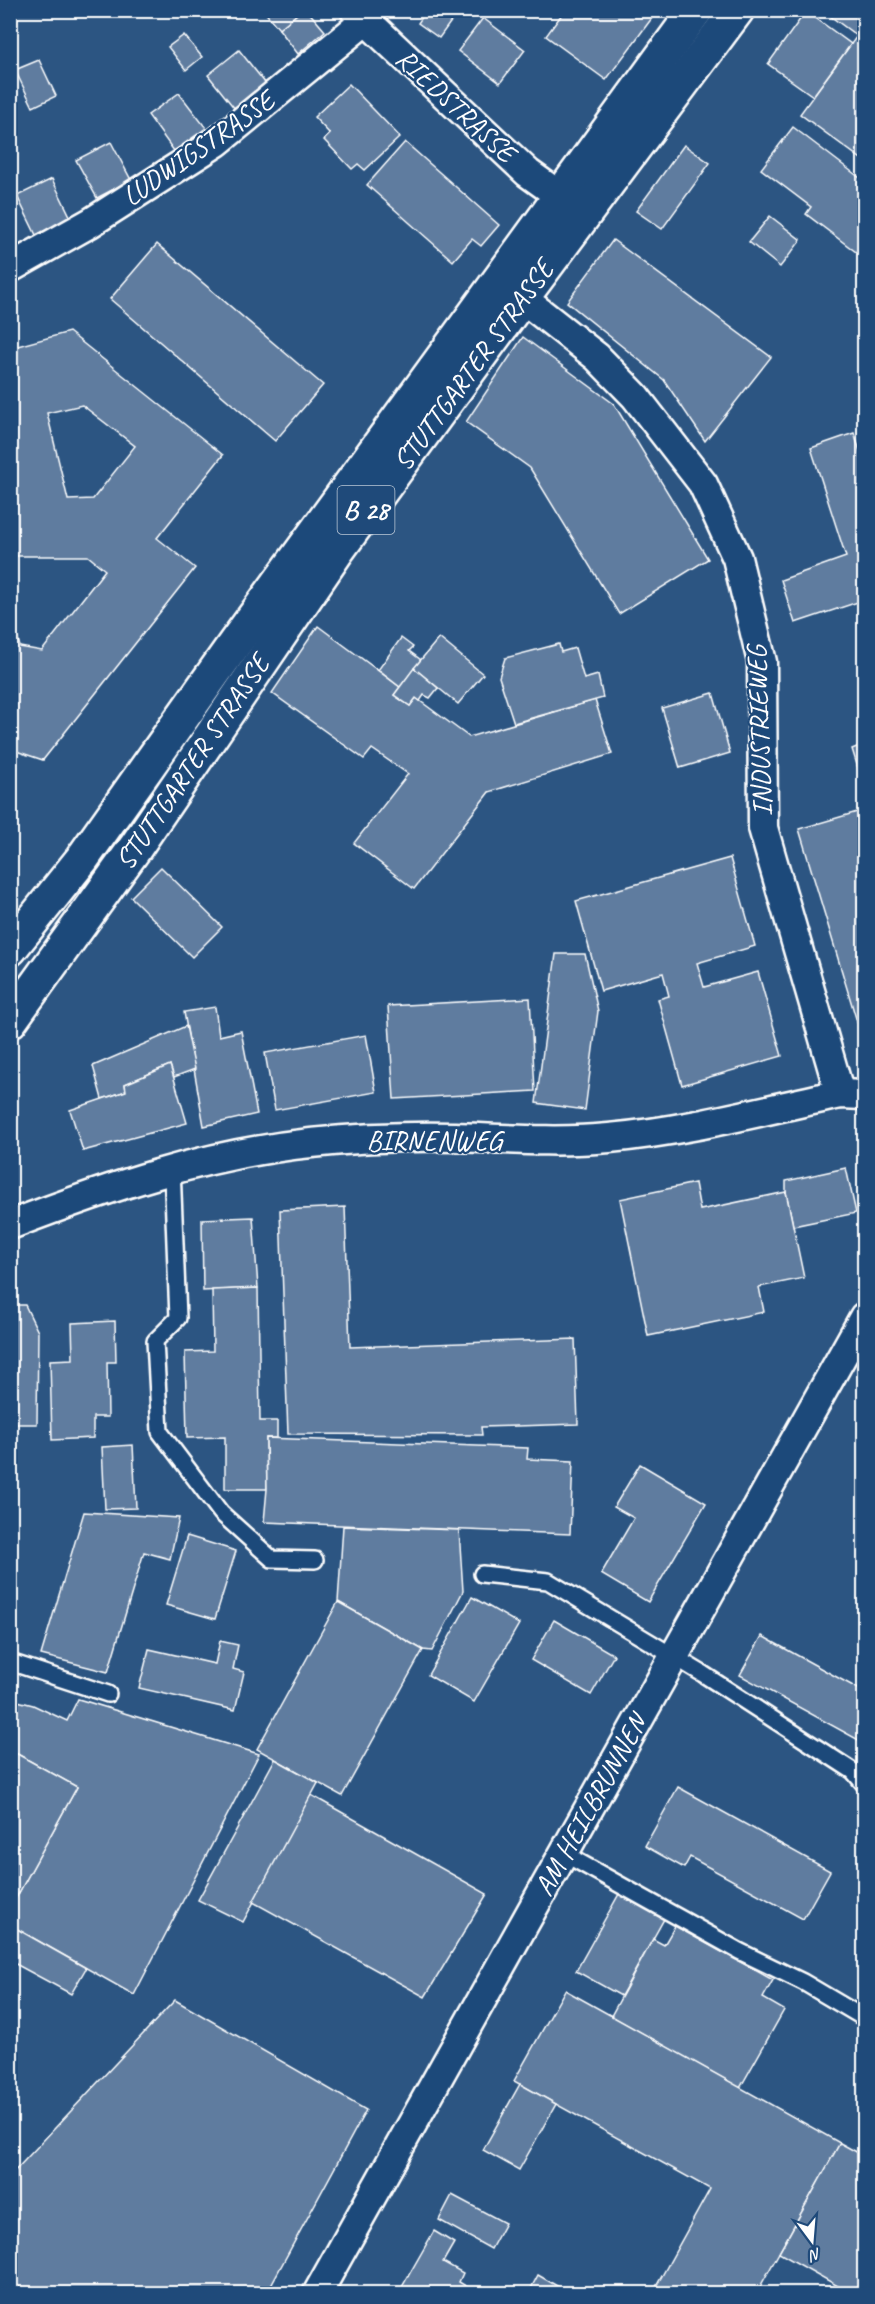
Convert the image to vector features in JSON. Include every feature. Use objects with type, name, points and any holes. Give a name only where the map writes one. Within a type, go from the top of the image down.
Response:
[{"type":"main road","name":"STUTTGARTER STRASSE","points":[[10,949],[82,859],[235,643],[696,10]]},
{"type":"main road","name":"STUTTGARTER STRASSE","points":[[10,1021],[135,848],[337,551],[737,10]]},
{"type":"street","name":"RIEDSTRASSE","points":[[365,14],[528,173],[560,196]]},
{"type":"street","name":"LUDWIGSTRASSE","points":[[10,268],[90,223],[217,142],[365,14]]},
{"type":"street","name":"INDUSTRIEWEG","points":[[522,298],[597,357],[635,396],[703,484],[737,558],[762,662],[763,828],[852,1095]]},
{"type":"street","name":"BIRNENWEG","points":[[10,1225],[172,1168],[227,1156],[311,1143],[452,1137],[555,1141],[619,1137],[666,1131],[852,1095]]},
{"type":"street","name":"AM HEILBRUNNEN","points":[[318,2294],[864,1317]]},
{"type":"lane","points":[[172,1168],[178,1318],[155,1341],[160,1432],[221,1513],[272,1558],[315,1560]]},
{"type":"lane","points":[[482,1574],[548,1581],[853,1771],[864,1784]]},
{"type":"lane","points":[[10,1662],[108,1694]]},
{"type":"lane","points":[[563,1853],[739,1951],[803,1982],[864,2018]]},
{"type":"building","points":[[263,10],[302,10],[279,29]]},
{"type":"building","points":[[302,10],[307,10],[325,31],[298,54],[279,29]]},
{"type":"building","points":[[427,10],[447,10],[455,16],[439,38],[418,23]]},
{"type":"building","points":[[565,10],[658,10],[606,80],[546,36]]},
{"type":"building","points":[[822,10],[864,10],[864,161],[800,114],[857,36]]},
{"type":"building","points":[[806,11],[851,44],[813,96],[768,64]]},
{"type":"building","points":[[483,18],[525,50],[500,83],[458,51]]},
{"type":"building","points":[[184,35],[202,57],[186,70],[168,47]]},
{"type":"building","points":[[239,50],[266,84],[235,109],[208,75]]},
{"type":"building","points":[[39,60],[56,96],[33,107],[15,70]]},
{"type":"building","points":[[349,84],[400,137],[365,170],[358,164],[352,169],[324,140],[330,134],[314,117]]},
{"type":"building","points":[[179,93],[206,128],[174,151],[148,115]]},
{"type":"building","points":[[793,127],[864,181],[864,258],[806,214],[811,207],[761,169]]},
{"type":"building","points":[[111,142],[131,180],[97,198],[76,160]]},
{"type":"building","points":[[405,142],[499,225],[481,246],[472,239],[453,261],[367,185]]},
{"type":"building","points":[[684,145],[710,163],[662,229],[636,211]]},
{"type":"building","points":[[52,179],[71,218],[36,235],[17,196]]},
{"type":"building","points":[[770,216],[801,240],[780,267],[749,242]]},
{"type":"building","points":[[10,235],[16,246],[10,249]]},
{"type":"building","points":[[613,240],[771,357],[705,441],[664,380],[567,302]]},
{"type":"building","points":[[157,244],[323,385],[275,441],[110,299]]},
{"type":"building","points":[[69,332],[223,455],[157,538],[195,568],[43,760],[10,749],[10,609],[20,647],[42,651],[105,570],[88,556],[10,556],[10,348]],"holes":[[[82,405],[135,446],[93,499],[68,500],[47,413]]]},
{"type":"building","points":[[523,337],[614,404],[708,559],[619,614],[530,468],[466,422]]},
{"type":"building","points":[[854,433],[864,463],[864,600],[795,623],[781,580],[846,557],[811,448]]},
{"type":"building","points":[[318,626],[400,687],[394,695],[410,706],[416,698],[469,737],[595,700],[612,754],[489,792],[414,889],[354,843],[408,774],[372,749],[364,759],[272,693]]},
{"type":"building","points":[[401,638],[413,647],[409,651],[421,660],[400,687],[378,670]]},
{"type":"building","points":[[439,638],[483,674],[458,704],[414,668]]},
{"type":"building","points":[[559,644],[561,652],[575,648],[584,679],[598,675],[603,698],[514,723],[499,677],[505,658]]},
{"type":"building","points":[[414,668],[438,688],[430,698],[424,695],[420,701],[416,698],[410,706],[394,695]]},
{"type":"building","points":[[713,693],[730,753],[680,768],[662,708]]},
{"type":"building","points":[[864,744],[864,787],[852,749]]},
{"type":"building","points":[[864,810],[864,1034],[861,1035],[799,829]]},
{"type":"building","points":[[730,858],[755,946],[697,963],[704,987],[758,972],[782,1056],[682,1085],[658,999],[669,996],[663,973],[601,991],[576,901]]},
{"type":"building","points":[[161,867],[222,927],[192,957],[131,897]]},
{"type":"building","points":[[556,954],[585,954],[598,1011],[585,1110],[536,1103]]},
{"type":"building","points":[[530,998],[535,1091],[394,1099],[388,1006]]},
{"type":"building","points":[[215,1007],[219,1036],[241,1031],[257,1114],[204,1126],[184,1012]]},
{"type":"building","points":[[186,1026],[195,1069],[174,1077],[170,1065],[125,1084],[126,1091],[102,1099],[93,1066]]},
{"type":"building","points":[[366,1035],[376,1092],[275,1110],[265,1053]]},
{"type":"building","points":[[170,1065],[187,1123],[83,1151],[70,1110],[126,1091],[125,1084]]},
{"type":"building","points":[[846,1168],[856,1213],[793,1226],[786,1181]]},
{"type":"building","points":[[695,1183],[700,1210],[786,1192],[804,1278],[759,1287],[764,1312],[648,1336],[620,1199]]},
{"type":"building","points":[[345,1207],[350,1347],[575,1339],[578,1424],[481,1427],[482,1435],[288,1434],[280,1210]]},
{"type":"building","points":[[253,1217],[258,1288],[203,1291],[202,1219]]},
{"type":"building","points":[[258,1288],[260,1421],[277,1421],[277,1438],[266,1438],[267,1489],[225,1489],[225,1437],[187,1438],[185,1352],[213,1351],[212,1290]]},
{"type":"building","points":[[10,1305],[25,1305],[38,1332],[37,1424],[10,1424]]},
{"type":"building","points":[[115,1321],[116,1362],[107,1362],[108,1417],[93,1417],[93,1438],[52,1440],[50,1360],[73,1359],[72,1323]]},
{"type":"building","points":[[266,1438],[528,1448],[527,1459],[573,1461],[570,1534],[264,1522],[267,1489]]},
{"type":"building","points":[[133,1445],[136,1508],[105,1509],[102,1447]]},
{"type":"building","points":[[640,1464],[706,1503],[648,1602],[601,1574],[634,1518],[614,1507]]},
{"type":"building","points":[[84,1512],[179,1518],[170,1559],[144,1552],[108,1672],[41,1655]]},
{"type":"building","points":[[343,1526],[459,1530],[463,1591],[432,1651],[423,1650],[338,1602]]},
{"type":"building","points":[[187,1536],[236,1551],[215,1619],[166,1605]]},
{"type":"building","points":[[472,1597],[519,1624],[474,1702],[428,1675]]},
{"type":"building","points":[[338,1602],[423,1650],[342,1796],[257,1749]]},
{"type":"building","points":[[554,1620],[614,1655],[591,1695],[531,1660]]},
{"type":"building","points":[[762,1636],[864,1692],[864,1743],[740,1675]]},
{"type":"building","points":[[220,1641],[238,1645],[233,1669],[244,1672],[235,1710],[139,1688],[149,1649],[215,1664]]},
{"type":"building","points":[[10,1699],[33,1705],[67,1721],[78,1699],[259,1754],[134,1995],[10,1925],[10,1909],[77,1787],[10,1750]]},
{"type":"building","points":[[10,1750],[77,1787],[10,1909]]},
{"type":"building","points":[[275,1759],[318,1783],[243,1922],[198,1900]]},
{"type":"building","points":[[678,1787],[830,1871],[803,1919],[690,1857],[684,1868],[645,1846]]},
{"type":"building","points":[[311,1795],[487,1894],[425,1997],[253,1902]]},
{"type":"building","points":[[619,1894],[664,1919],[621,1996],[576,1971]]},
{"type":"building","points":[[10,1925],[86,1968],[71,1994],[10,1961]]},
{"type":"building","points":[[675,1926],[773,1980],[763,1998],[784,2010],[740,2088],[611,2016],[653,1939],[664,1945]]},
{"type":"building","points":[[565,1990],[840,2143],[756,2294],[652,2294],[710,2189],[514,2081]]},
{"type":"building","points":[[175,2000],[366,2110],[266,2294],[31,2294],[10,2282],[10,2176]]},
{"type":"building","points":[[520,2084],[556,2104],[519,2170],[483,2150]]},
{"type":"building","points":[[840,2143],[864,2156],[864,2294],[852,2294],[779,2253]]},
{"type":"building","points":[[452,2195],[505,2223],[491,2249],[439,2220]]},
{"type":"building","points":[[434,2231],[454,2243],[443,2262],[463,2273],[459,2282],[479,2294],[398,2294]]},
{"type":"building","points":[[538,2275],[571,2294],[528,2294]]},
{"type":"building","points":[[10,2282],[31,2294],[10,2294]]}]
